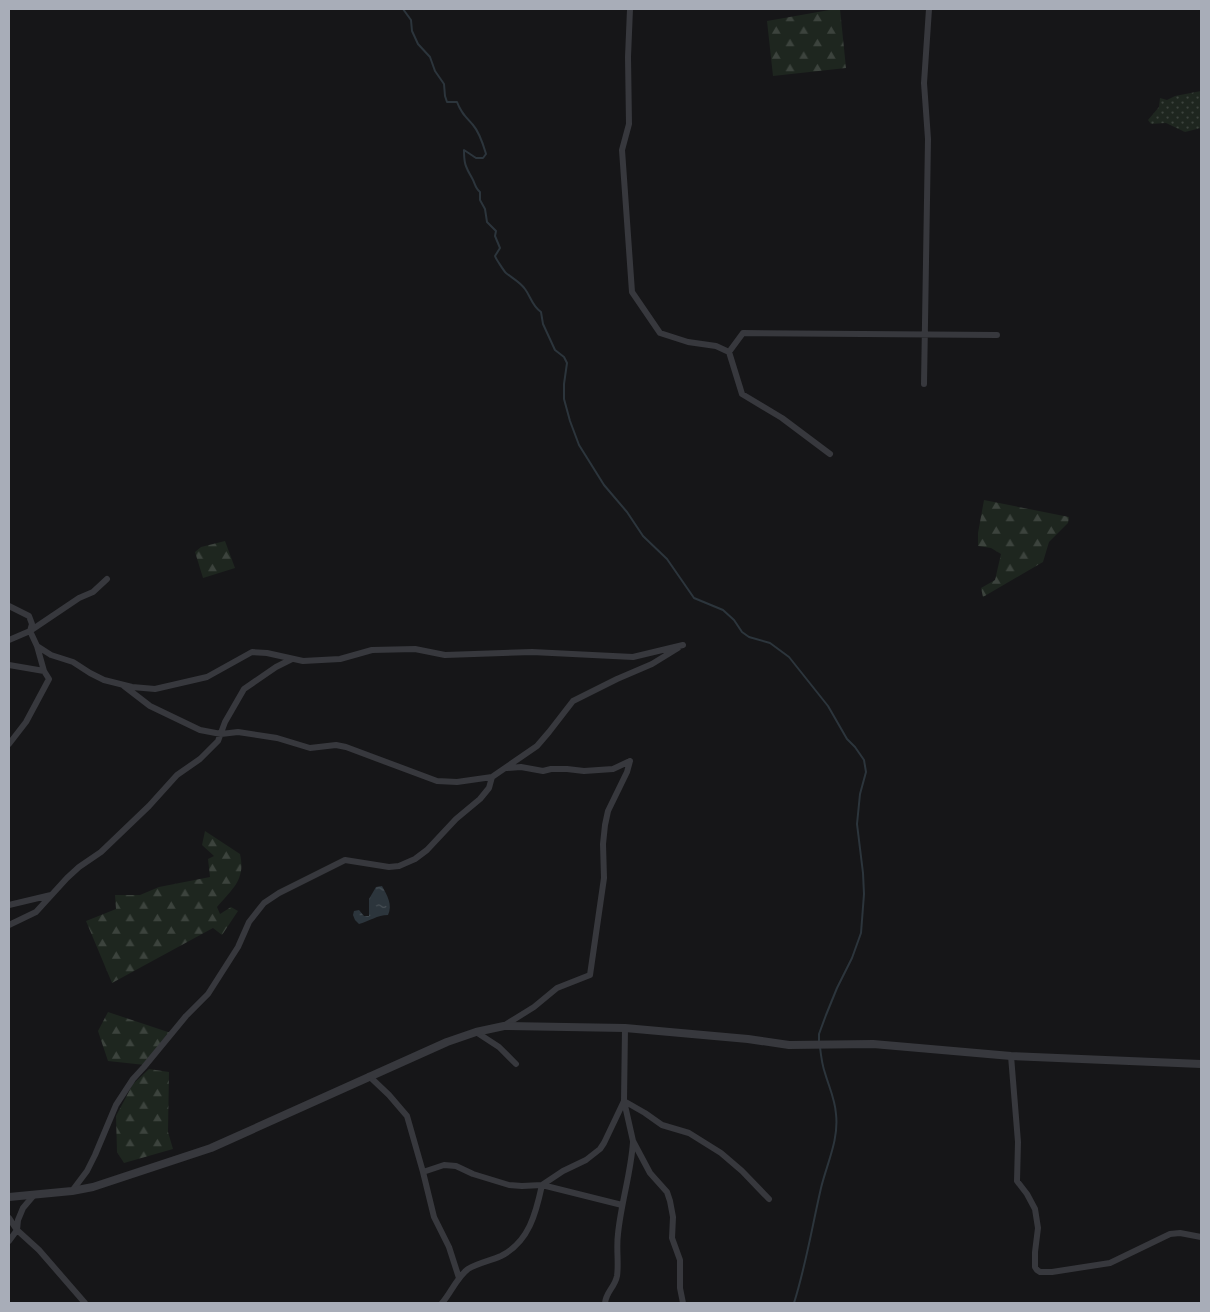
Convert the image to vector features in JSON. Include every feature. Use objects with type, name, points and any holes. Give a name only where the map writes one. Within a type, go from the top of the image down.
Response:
[{"type":"street","points":[[630,9],[628,57],[629,124],[622,150],[632,292],[660,333],[688,342],[716,346],[729,352],[742,394],[782,418],[830,454]]},
{"type":"street","points":[[924,384],[928,139],[924,83],[929,9]]},
{"type":"street","points":[[729,352],[743,333],[997,335]]},
{"type":"street","points":[[9,640],[30,631],[79,598],[93,592],[107,579]]},
{"type":"street","points":[[9,606],[29,616],[32,624],[30,631]]},
{"type":"street","points":[[9,744],[26,722],[50,679],[44,671],[33,634],[30,631]]},
{"type":"street","points":[[37,646],[51,655],[73,662],[100,678],[121,685],[155,689],[207,677],[252,652],[267,653],[292,660],[330,660],[372,650],[414,649],[445,655],[532,652],[633,657],[683,645],[652,664],[573,700],[550,732],[537,746],[492,777],[457,782],[437,781],[346,747],[336,745],[310,748],[287,740],[270,737],[238,732],[221,734],[200,730],[184,724],[150,706],[121,685]]},
{"type":"street","points":[[9,926],[36,912],[79,867],[101,852],[149,806],[177,775],[200,759],[218,740],[244,689],[276,667],[292,660]]},
{"type":"street","points":[[9,665],[44,671]]},
{"type":"street","points":[[504,1026],[527,1012],[556,988],[590,975],[604,878],[603,844],[605,825],[608,811],[627,772],[630,760],[613,769],[584,771],[551,769],[543,771],[506,768]]},
{"type":"street","points":[[72,1190],[95,1155],[116,1105],[133,1078],[186,1016],[208,994],[238,946],[249,922],[264,903],[279,893],[345,860],[399,866],[415,859],[427,850],[456,819],[480,798],[489,788],[492,777]]},
{"type":"street","points":[[9,905],[54,894]]},
{"type":"street","points":[[9,1197],[93,1187],[218,1146],[447,1042],[476,1032],[504,1026],[625,1028],[748,1039],[789,1045],[873,1044],[1011,1056],[1201,1064]]},
{"type":"street","points":[[625,1028],[624,1101],[633,1141],[650,1173],[667,1192],[670,1202],[672,1238],[680,1260],[680,1288],[684,1303]]},
{"type":"street","points":[[476,1032],[499,1047],[516,1064]]},
{"type":"street","points":[[1011,1056],[1011,1075],[1018,1142],[1017,1181],[1035,1209],[1038,1228],[1035,1252],[1037,1270],[1040,1272],[1052,1272],[1110,1263],[1170,1234],[1180,1233],[1201,1237]]},
{"type":"street","points":[[369,1076],[407,1116],[434,1217],[449,1247],[459,1278]]},
{"type":"street","points":[[442,1303],[459,1278],[468,1270],[507,1252],[522,1237],[533,1222],[542,1184],[586,1160],[600,1149],[624,1101]]},
{"type":"street","points":[[624,1101],[662,1125],[689,1132],[721,1153],[742,1171],[769,1199]]},
{"type":"street","points":[[605,1303],[608,1293],[616,1283],[618,1273],[617,1247],[633,1141]]},
{"type":"street","points":[[423,1172],[449,1165],[508,1185],[542,1184],[622,1206]]},
{"type":"street","points":[[9,1241],[17,1230],[22,1208],[34,1195]]},
{"type":"street","points":[[9,1218],[17,1230],[39,1250],[85,1303]]},
{"type":"green space","points":[[840,9],[846,68],[773,76],[767,21]]},
{"type":"green space","points":[[1201,91],[1201,128],[1185,132],[1166,123],[1151,124],[1148,120],[1159,107],[1160,98],[1167,100],[1175,96]]},
{"type":"green space","points":[[984,500],[1069,517],[1068,523],[1049,542],[1043,562],[983,597],[981,588],[995,580],[1001,554],[991,548],[978,546],[978,533]]},
{"type":"green space","points":[[225,541],[235,568],[203,578],[195,552],[201,547]]},
{"type":"green space","points":[[205,831],[240,854],[241,871],[236,884],[217,907],[220,914],[231,907],[238,911],[222,935],[213,928],[112,983],[86,921],[116,909],[115,895],[140,895],[159,887],[210,877],[208,859],[214,856],[202,845]]},
{"type":"green space","points":[[108,1012],[174,1034],[145,1065],[108,1061],[98,1031]]},
{"type":"green space","points":[[149,1069],[169,1072],[168,1132],[173,1149],[124,1163],[117,1152],[116,1116],[133,1084]]},
{"type":"water","points":[[382,886],[390,904],[388,915],[359,924],[353,915],[354,911],[359,910],[364,916],[369,916],[369,899],[376,887]]},
{"type":"waterway","points":[[403,9],[411,20],[412,31],[418,44],[430,57],[435,71],[444,84],[447,102],[457,102],[481,139],[486,154],[483,158],[476,158],[464,150],[465,164],[480,192],[480,200],[485,209],[487,222],[496,231],[495,236],[500,248],[495,256],[496,258],[506,273],[523,287],[541,312],[543,324],[555,350],[564,357],[567,363],[564,399],[579,445],[604,485],[627,512],[643,536],[667,559],[694,598],[723,610],[734,620],[742,632],[749,637],[770,643],[789,657],[828,706],[847,739],[864,760],[866,772],[860,794],[857,824],[864,894],[861,933],[852,958],[826,1015],[819,1034],[819,1042]]},
{"type":"waterway","points":[[794,1303],[836,1133],[833,1098],[823,1067],[820,1047]]}]
